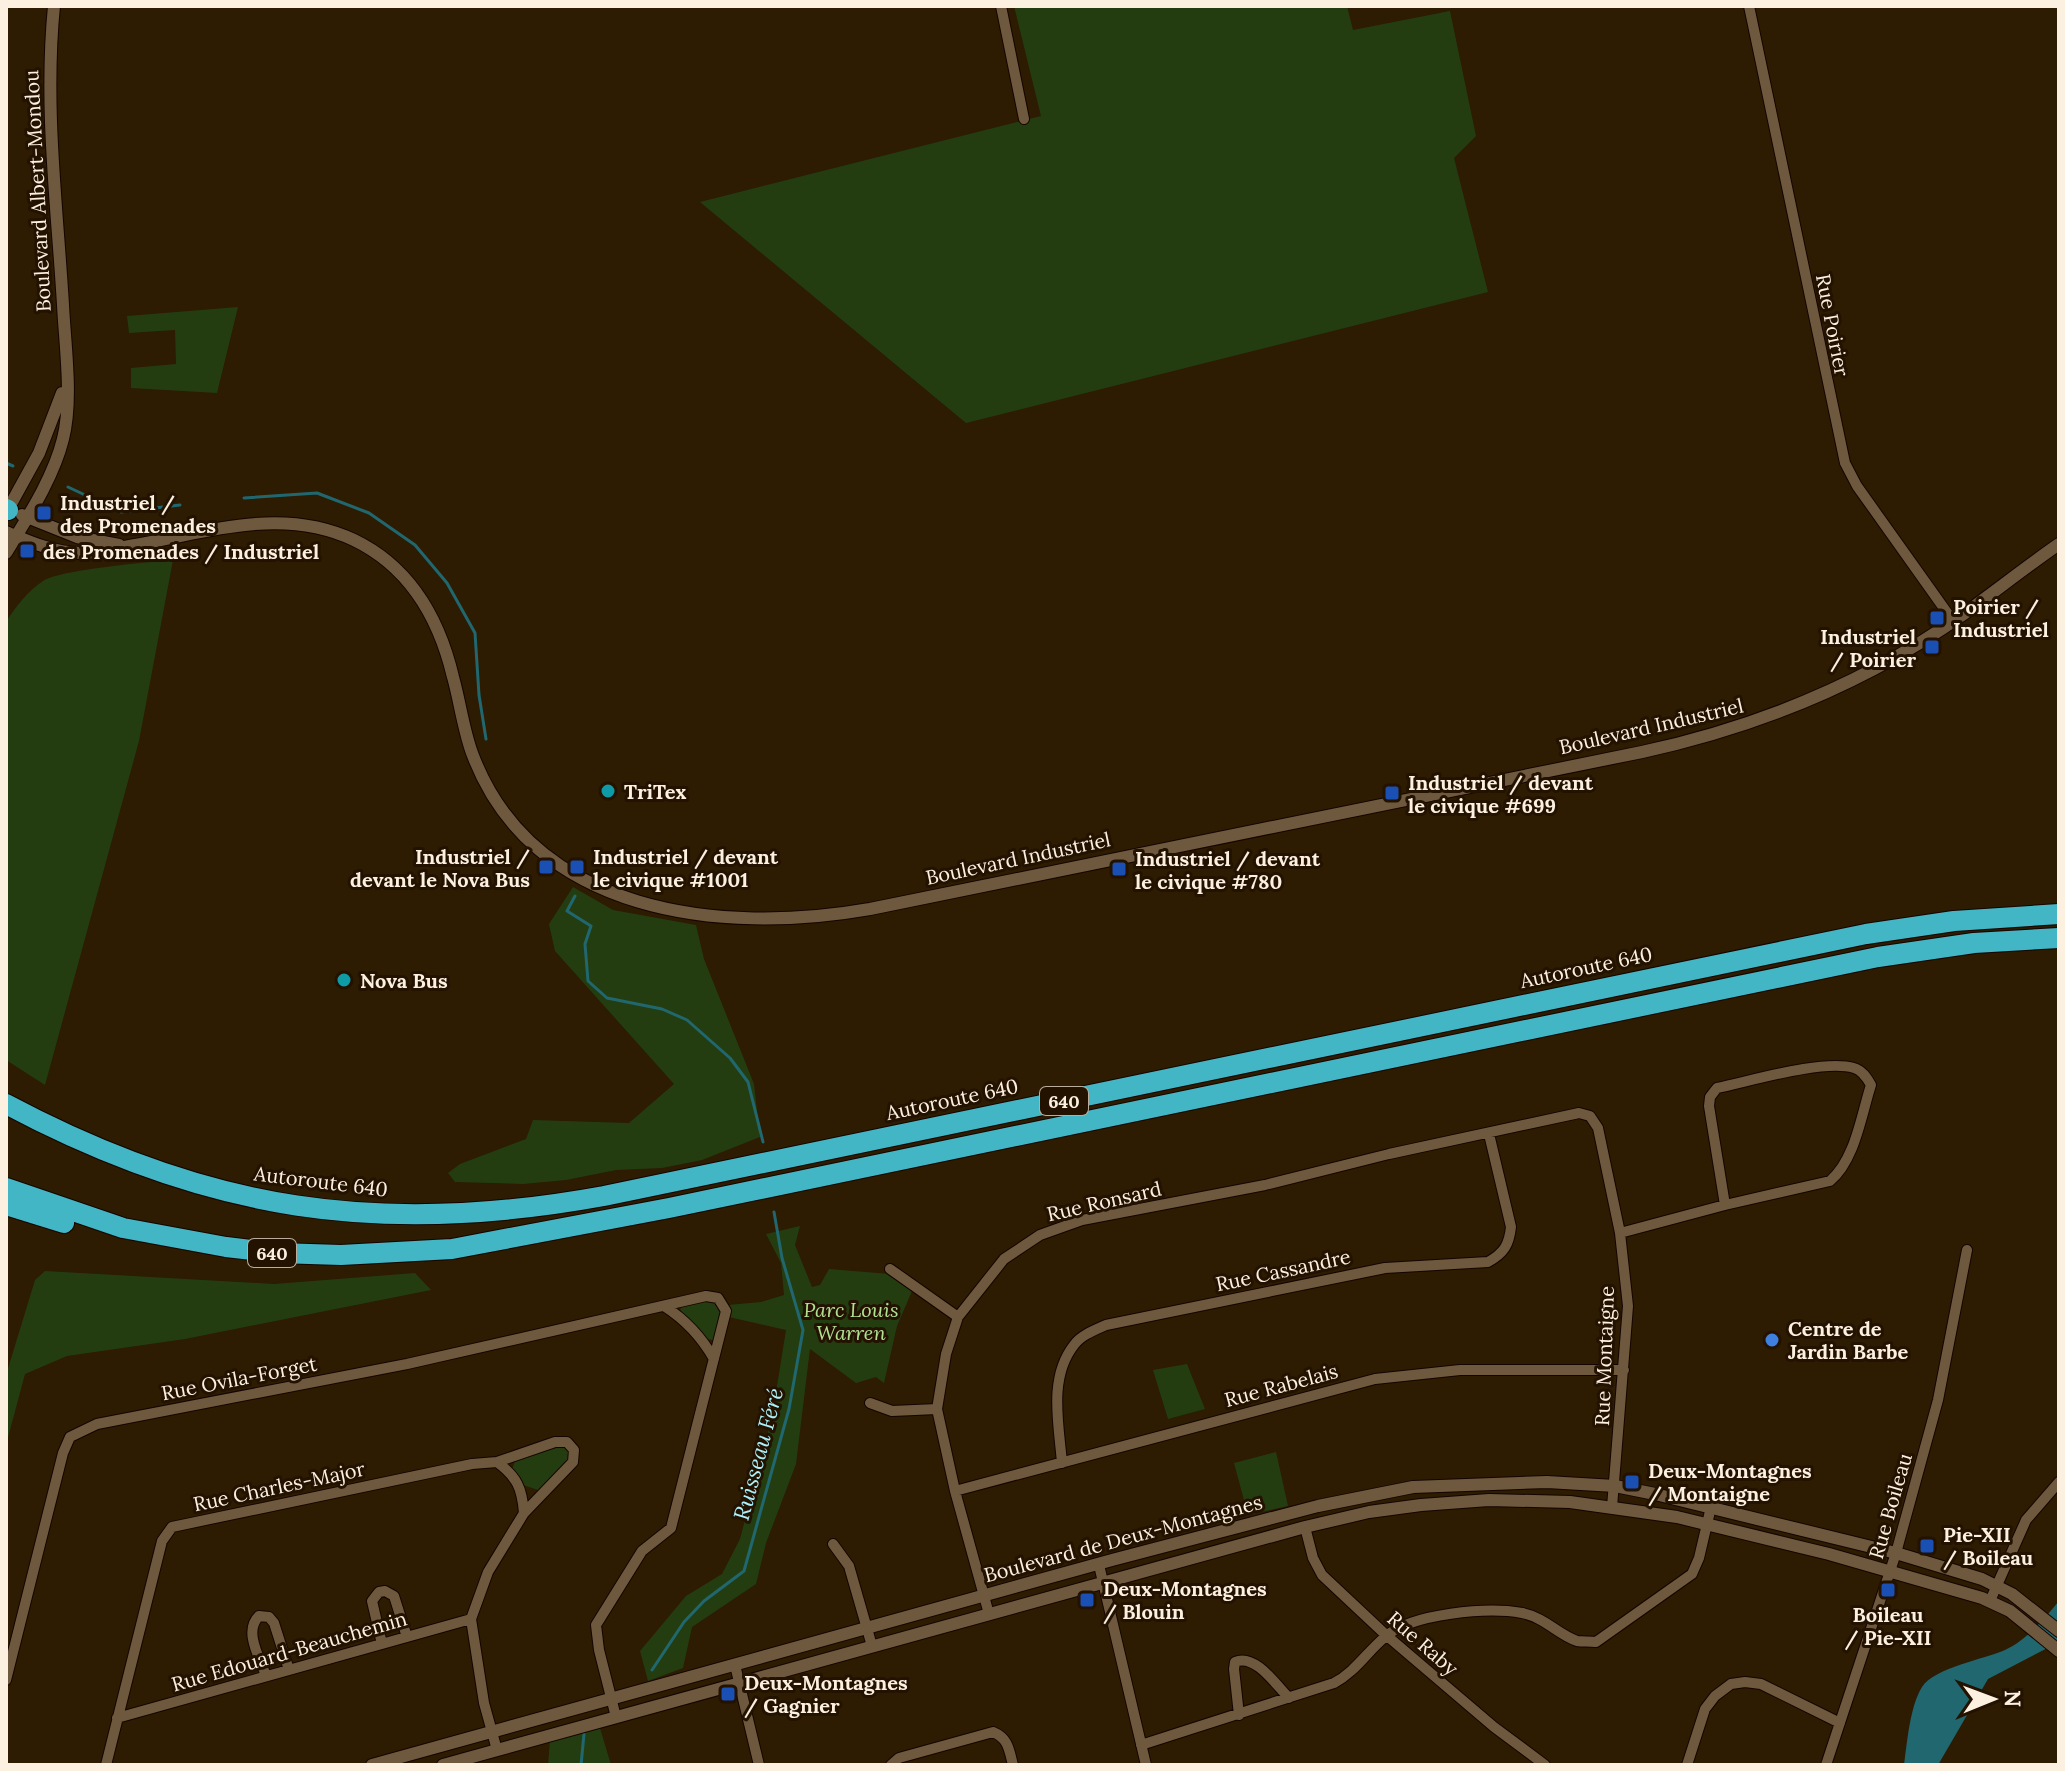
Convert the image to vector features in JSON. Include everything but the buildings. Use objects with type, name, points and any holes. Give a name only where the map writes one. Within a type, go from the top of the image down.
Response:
[{"type":"highway","name":"Autoroute 640","points":[[6,1104],[126,1161],[185,1181],[290,1205],[397,1215],[517,1210],[604,1196],[1866,934],[1963,920],[2059,914]]},
{"type":"highway","name":"640","points":[[8,1197],[53,1213],[178,1240],[265,1252],[395,1254],[468,1247],[715,1199],[1865,960],[1966,944],[2059,938]]},
{"type":"street","name":"Boulevard Albert-Mondou","points":[[12,512],[51,472],[62,443],[66,415],[49,97],[54,6]]},
{"type":"street","points":[[1001,6],[1024,119]]},
{"type":"street","name":"Rue Poirier","points":[[1749,6],[1845,463],[1857,486],[1953,621]]},
{"type":"street","name":"Boulevard Albert-Mondou","points":[[12,512],[53,423],[66,374]]},
{"type":"street","points":[[6,553],[12,512]]},
{"type":"street","name":"Boulevard Industriel","points":[[12,512],[84,539],[130,546]]},
{"type":"street","name":"Boulevard Industriel","points":[[11,534],[74,553],[101,552],[247,523],[276,522],[322,528],[371,549],[404,576],[429,612],[448,656],[467,738],[480,772],[505,813],[532,842],[573,874],[614,894],[677,911],[734,918],[791,918],[870,909],[1690,741],[1755,722],[1830,691],[1953,621],[2059,544]]},
{"type":"street","points":[[1620,1233],[1830,1181],[1841,1171],[1871,1085],[1867,1076],[1855,1068],[1821,1066],[1717,1088],[1710,1097],[1709,1106],[1725,1205]]},
{"type":"street","name":"Rue Ronsard","points":[[989,1614],[955,1491],[937,1409],[946,1354],[958,1317],[1004,1259],[1040,1235],[1082,1220],[1265,1185],[1389,1154],[1579,1113],[1590,1116]]},
{"type":"street","name":"Rue Montaigne","points":[[1590,1116],[1598,1128],[1620,1233],[1628,1306],[1612,1507]]},
{"type":"street","name":"Rue Cassandre","points":[[1062,1463],[1056,1391],[1074,1344],[1089,1332],[1106,1325],[1385,1268],[1488,1262],[1501,1254],[1510,1241],[1511,1227],[1489,1134]]},
{"type":"street","name":"Rue Boileau","points":[[1826,1765],[1891,1571],[1938,1400],[1967,1250]]},
{"type":"street","points":[[890,1269],[958,1317]]},
{"type":"street","name":"Rue Ovila-Forget","points":[[6,1680],[63,1453],[70,1437],[97,1424],[407,1364],[706,1296],[718,1298],[726,1311],[671,1528],[642,1551],[596,1625],[616,1717]]},
{"type":"street","points":[[664,1306],[680,1316],[702,1339],[714,1359]]},
{"type":"street","name":"Rue Rabelais","points":[[955,1491],[1375,1379],[1460,1370],[1624,1370]]},
{"type":"street","points":[[870,1403],[892,1411],[937,1409]]},
{"type":"street","name":"Rue Charles-Major","points":[[106,1765],[162,1541],[172,1527],[472,1464],[497,1462],[555,1442],[567,1442],[574,1450],[573,1462],[524,1513],[488,1572],[471,1619],[478,1667],[497,1750]]},
{"type":"street","points":[[497,1462],[511,1472],[520,1484],[524,1513]]},
{"type":"street","name":"Boulevard de Deux-Montagnes","points":[[372,1765],[1318,1506],[1413,1487],[1547,1482],[1615,1486],[1711,1507],[1896,1553],[1998,1585],[2059,1631]]},
{"type":"street","points":[[1990,1601],[2026,1520],[2059,1482]]},
{"type":"street","name":"Boulevard de Deux-Montagnes","points":[[443,1765],[1305,1527],[1369,1512],[1456,1502],[1546,1501],[1612,1507],[1706,1523],[1891,1571],[1990,1601],[2010,1611],[2059,1651]]},
{"type":"street","points":[[1141,1745],[1239,1715],[1348,1676],[1386,1635],[1412,1621],[1432,1615],[1512,1611],[1538,1616],[1577,1641],[1596,1642],[1692,1574],[1711,1507]]},
{"type":"street","name":"Rue Raby","points":[[1305,1527],[1313,1558],[1322,1575],[1386,1635],[1494,1727],[1545,1765]]},
{"type":"street","points":[[833,1544],[849,1566],[872,1646]]},
{"type":"street","points":[[1099,1565],[1146,1765]]},
{"type":"street","points":[[382,1644],[372,1601],[379,1592],[385,1591],[394,1596],[407,1637]]},
{"type":"street","points":[[266,1676],[252,1636],[253,1621],[259,1616],[269,1617],[274,1623],[289,1670]]},
{"type":"street","name":"Rue Edouard-Beauchemin","points":[[117,1718],[471,1619]]},
{"type":"street","points":[[1239,1715],[1234,1669],[1235,1662],[1241,1659],[1251,1661],[1289,1698]]},
{"type":"street","points":[[735,1665],[759,1765]]},
{"type":"street","points":[[1687,1765],[1705,1709],[1715,1696],[1731,1684],[1761,1684],[1840,1723]]},
{"type":"street","points":[[891,1765],[899,1758],[993,1732],[1003,1736],[1009,1745],[1013,1765]]},
{"type":"green space","points":[[1014,6],[1347,6],[1353,30],[1450,11],[1476,136],[1454,158],[1488,292],[966,423],[700,202],[1041,116]]},
{"type":"green space","points":[[238,307],[217,393],[131,388],[131,368],[176,364],[175,330],[129,333],[127,316]]},
{"type":"green space","points":[[173,560],[139,741],[45,1085],[6,1060],[6,622],[27,595],[52,577],[105,567]]},
{"type":"green space","points":[[573,887],[613,910],[696,925],[704,959],[754,1084],[760,1137],[702,1160],[662,1168],[616,1170],[566,1180],[523,1184],[455,1182],[448,1173],[460,1164],[526,1139],[533,1120],[629,1123],[674,1084],[555,951],[549,924]]},
{"type":"green space","name":"Parc Louis Warren","points":[[800,1226],[795,1245],[812,1287],[820,1285],[829,1269],[890,1274],[912,1291],[897,1326],[884,1383],[876,1377],[856,1383],[810,1349],[796,1464],[766,1543],[756,1584],[692,1627],[683,1668],[648,1681],[640,1651],[686,1596],[722,1574],[740,1539],[772,1417],[786,1330],[729,1317],[728,1305],[761,1302],[784,1295],[781,1263],[766,1234]]},
{"type":"green space","points":[[45,1271],[274,1284],[415,1273],[431,1290],[185,1339],[67,1356],[25,1374],[6,1445],[6,1375],[35,1280]]},
{"type":"green space","points":[[718,1298],[726,1311],[716,1340],[702,1339],[680,1316],[681,1305]]},
{"type":"green space","points":[[1187,1364],[1205,1409],[1168,1419],[1153,1370]]},
{"type":"green space","points":[[567,1442],[573,1462],[544,1492],[520,1484],[511,1472],[517,1456]]},
{"type":"green space","points":[[1276,1452],[1288,1506],[1248,1515],[1234,1463]]},
{"type":"green space","points":[[600,1728],[611,1765],[548,1765],[550,1740]]},
{"type":"water","points":[[2059,1601],[2059,1642],[1988,1679],[1938,1765],[1904,1765],[1915,1704],[1928,1680],[1948,1669],[2013,1646],[2035,1628]]},
{"type":"waterway","name":"Ruisseau Féré","points":[[6,463],[13,466]]},
{"type":"waterway","name":"Ruisseau Féré","points":[[68,487],[121,512],[180,505]]},
{"type":"waterway","name":"Ruisseau Féré","points":[[244,498],[317,493],[369,513],[415,545],[447,583],[475,633],[479,695],[486,739]]},
{"type":"waterway","name":"Ruisseau Féré","points":[[575,896],[567,911],[591,926],[585,944],[588,981],[607,998],[662,1009],[687,1020],[730,1058],[748,1082],[763,1142]]},
{"type":"waterway","name":"Ruisseau Féré","points":[[652,1670],[684,1622],[704,1601],[744,1571],[789,1409],[803,1330],[782,1258],[774,1212]]},
{"type":"waterway","name":"Ruisseau Féré","points":[[581,1765],[584,1734]]},
{"type":"place","name":"Industriel / des Promenades","points":[[44,513]]},
{"type":"place","name":"des Promenades / Industriel","points":[[27,551]]},
{"type":"place","name":"Poirier / Industriel","points":[[1937,618]]},
{"type":"place","name":"Industriel / Poirier","points":[[1932,647]]},
{"type":"place","name":"TriTex","points":[[608,791]]},
{"type":"place","name":"Industriel / devant le civique #699","points":[[1392,793]]},
{"type":"place","name":"Industriel / devant le Nova Bus","points":[[546,867]]},
{"type":"place","name":"Industriel / devant le civique #1001","points":[[577,867]]},
{"type":"place","name":"Industriel / devant le civique #780","points":[[1119,869]]},
{"type":"place","name":"Nova Bus","points":[[344,980]]},
{"type":"place","name":"Centre de Jardin Barbe","points":[[1772,1340]]},
{"type":"place","name":"Deux-Montagnes / Montaigne","points":[[1632,1482]]},
{"type":"place","name":"Pie-XII / Boileau","points":[[1927,1546]]},
{"type":"place","name":"Boileau / Pie-XII","points":[[1888,1590]]},
{"type":"place","name":"Deux-Montagnes / Blouin","points":[[1087,1600]]},
{"type":"place","name":"Deux-Montagnes / Gagnier","points":[[728,1694]]}]
